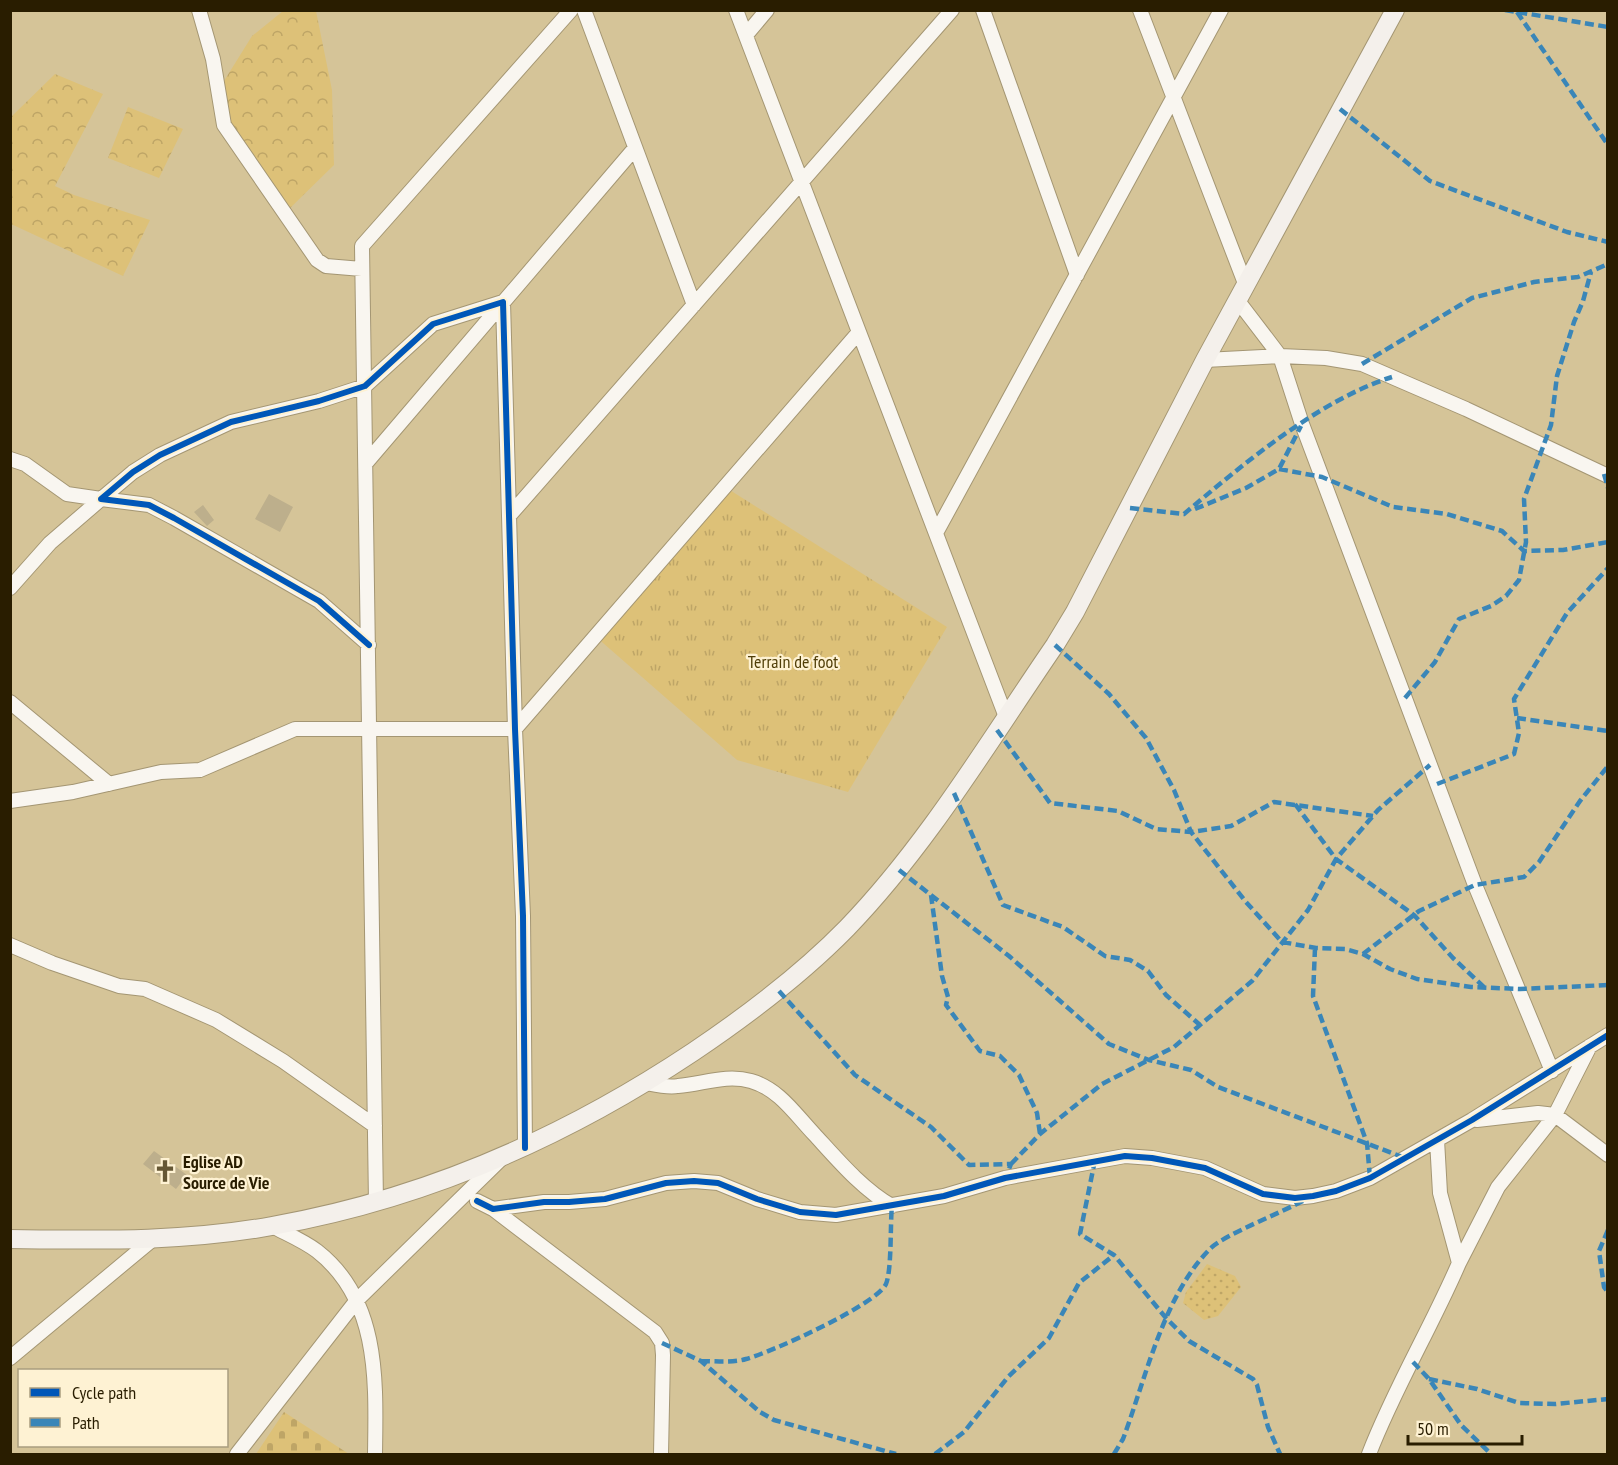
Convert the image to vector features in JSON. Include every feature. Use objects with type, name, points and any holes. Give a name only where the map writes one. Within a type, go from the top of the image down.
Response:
[{"type":"main road","points":[[10,1239],[153,1239],[272,1226],[376,1203],[501,1159],[525,1148],[646,1083],[762,1005],[846,928],[899,870],[1006,717],[1075,612],[1205,360],[1395,10]]},
{"type":"street","points":[[199,10],[213,59],[224,125],[317,260],[326,266],[362,269]]},
{"type":"street","points":[[376,1203],[362,246],[571,10]]},
{"type":"street","points":[[584,10],[694,305]]},
{"type":"street","points":[[736,10],[1006,717]]},
{"type":"street","points":[[746,35],[767,10]]},
{"type":"street","points":[[509,516],[951,10]]},
{"type":"street","points":[[983,10],[1077,275]]},
{"type":"street","points":[[1140,10],[1242,294],[1280,356],[1302,424],[1475,885],[1552,1071]]},
{"type":"street","points":[[936,533],[1221,10]]},
{"type":"street","points":[[366,463],[635,148]]},
{"type":"street","points":[[10,588],[50,543],[133,472],[160,455],[231,422],[319,401],[365,386],[433,324],[504,302]]},
{"type":"street","points":[[504,302],[514,729],[523,916],[525,1148]]},
{"type":"street","points":[[10,801],[109,784],[160,772],[200,770],[295,729],[514,729],[859,332]]},
{"type":"street","points":[[1205,360],[1280,356],[1326,358],[1362,364],[1467,409],[1608,476]]},
{"type":"street","points":[[10,459],[24,464],[67,494],[149,505],[319,602],[369,645]]},
{"type":"street","points":[[10,702],[109,784]]},
{"type":"street","points":[[10,945],[52,963],[119,986],[145,989],[216,1020],[274,1056],[375,1126]]},
{"type":"street","points":[[493,1209],[544,1202],[605,1199],[666,1183],[694,1181],[718,1183],[757,1199],[809,1213],[854,1214],[969,1190],[1005,1178],[1125,1156],[1152,1158],[1205,1168],[1263,1194],[1295,1198],[1313,1196],[1336,1191],[1370,1178],[1472,1120],[1608,1035]]},
{"type":"street","points":[[1369,1455],[1392,1399],[1413,1362],[1459,1263],[1498,1187],[1555,1115],[1591,1044]]},
{"type":"street","points":[[646,1083],[679,1086],[739,1078],[761,1084],[781,1097],[850,1171],[878,1198],[892,1206]]},
{"type":"street","points":[[1472,1120],[1538,1113],[1555,1115],[1608,1155]]},
{"type":"street","points":[[1437,1140],[1440,1193],[1459,1263]]},
{"type":"street","points":[[237,1455],[357,1300],[501,1159]]},
{"type":"street","points":[[477,1201],[493,1209],[655,1332],[662,1343],[663,1355],[661,1455]]},
{"type":"street","points":[[272,1226],[321,1254],[333,1265],[357,1300],[369,1329],[376,1383],[375,1455]]},
{"type":"street","points":[[10,1358],[153,1239]]},
{"type":"green space","points":[[283,11],[316,11],[332,90],[334,165],[285,213],[224,125],[219,89],[252,36]]},
{"type":"green space","points":[[55,74],[103,94],[55,186],[74,195],[150,220],[123,276],[11,224],[11,117]]},
{"type":"green space","points":[[128,107],[183,129],[159,178],[108,158]]},
{"type":"green space","name":"Terrain de foot","points":[[725,487],[947,627],[848,792],[737,760],[595,636]]},
{"type":"green space","points":[[1207,1264],[1235,1276],[1241,1287],[1218,1316],[1204,1320],[1183,1303],[1186,1292]]},
{"type":"green space","points":[[284,1412],[349,1454],[256,1454]]},
{"type":"building","points":[[269,494],[293,507],[280,532],[255,519]]},
{"type":"building","points":[[203,505],[214,520],[207,526],[194,512]]},
{"type":"building","points":[[154,1151],[187,1175],[176,1189],[143,1164]]},
{"type":"marked path","points":[[1505,10],[1608,27]]},
{"type":"marked path","points":[[1517,12],[1608,145]]},
{"type":"marked path","points":[[1340,109],[1430,181],[1567,232],[1608,242]]},
{"type":"marked path","points":[[1362,364],[1472,298],[1534,282],[1578,277],[1608,264]]},
{"type":"marked path","points":[[1405,698],[1435,662],[1459,619],[1491,606],[1506,596],[1519,580],[1526,542],[1524,499],[1551,425],[1557,376],[1591,272]]},
{"type":"marked path","points":[[1130,508],[1184,514],[1256,455],[1309,418],[1364,387],[1392,377]]},
{"type":"marked path","points":[[1195,509],[1246,488],[1279,469],[1301,426]]},
{"type":"marked path","points":[[1279,469],[1322,477],[1393,507],[1447,514],[1502,531],[1524,551],[1563,550],[1608,542]]},
{"type":"marked path","points":[[1604,474],[1608,488]]},
{"type":"marked path","points":[[1437,784],[1514,754],[1519,733],[1514,699],[1567,613],[1608,568]]},
{"type":"marked path","points":[[1055,645],[1109,694],[1146,738],[1174,790],[1191,832],[1246,902],[1282,942],[1316,948],[1345,949],[1363,954],[1390,969],[1417,979],[1471,987],[1520,989],[1608,985]]},
{"type":"marked path","points":[[1517,718],[1608,731]]},
{"type":"marked path","points":[[997,730],[1050,803],[1118,811],[1156,829],[1191,832],[1231,826],[1274,802],[1373,816]]},
{"type":"marked path","points":[[1011,1164],[1040,1134],[1102,1084],[1174,1047],[1252,981],[1308,910],[1336,859],[1378,810],[1430,765]]},
{"type":"marked path","points":[[1363,954],[1419,911],[1475,885],[1524,877],[1539,862],[1580,801],[1608,766]]},
{"type":"marked path","points":[[954,793],[1003,905],[1063,927],[1105,956],[1130,960],[1148,971],[1166,995],[1200,1025]]},
{"type":"marked path","points":[[1295,804],[1336,859],[1414,915],[1453,958],[1485,988]]},
{"type":"marked path","points":[[899,870],[1009,956],[1109,1044],[1149,1060],[1191,1070],[1218,1087],[1405,1158]]},
{"type":"marked path","points":[[931,895],[942,976],[948,997],[946,1005],[980,1051],[1000,1056],[1019,1075],[1037,1113],[1040,1134]]},
{"type":"marked path","points":[[1315,948],[1313,996],[1367,1143],[1370,1178]]},
{"type":"marked path","points":[[779,991],[855,1075],[931,1127],[969,1165],[1011,1164],[1009,1169]]},
{"type":"marked path","points":[[1095,1160],[1080,1234],[1114,1255],[1166,1318],[1189,1341],[1253,1379],[1257,1385],[1268,1427],[1280,1454]]},
{"type":"marked path","points":[[1114,1454],[1123,1439],[1158,1337],[1181,1288],[1195,1266],[1219,1242],[1303,1201]]},
{"type":"marked path","points":[[701,1361],[735,1361],[759,1355],[822,1327],[864,1304],[878,1293],[886,1284],[888,1277],[892,1206]]},
{"type":"marked path","points":[[1608,1230],[1599,1251],[1604,1287],[1608,1292]]},
{"type":"marked path","points":[[935,1454],[964,1432],[1008,1377],[1049,1338],[1079,1283],[1114,1255]]},
{"type":"marked path","points":[[662,1343],[701,1361],[760,1412],[774,1420],[896,1454]]},
{"type":"marked path","points":[[1413,1362],[1429,1379],[1461,1425],[1491,1454]]},
{"type":"marked path","points":[[1429,1379],[1477,1389],[1519,1403],[1555,1404],[1608,1399]]},
{"type":"cycle path","points":[[369,645],[319,601],[174,518],[149,505],[101,499],[133,472],[160,455],[231,422],[319,401],[365,386],[433,324],[503,302],[515,729],[523,916],[525,1148]]},
{"type":"cycle path","points":[[477,1201],[493,1209],[544,1202],[605,1199],[666,1183],[694,1181],[718,1183],[757,1199],[800,1212],[836,1215],[944,1196],[1005,1178],[1125,1156],[1152,1158],[1205,1168],[1263,1194],[1295,1198],[1313,1196],[1336,1191],[1370,1178],[1472,1120],[1608,1035]]},
{"type":"place","name":"Eglise AD Source de Vie","points":[[165,1171]]}]
